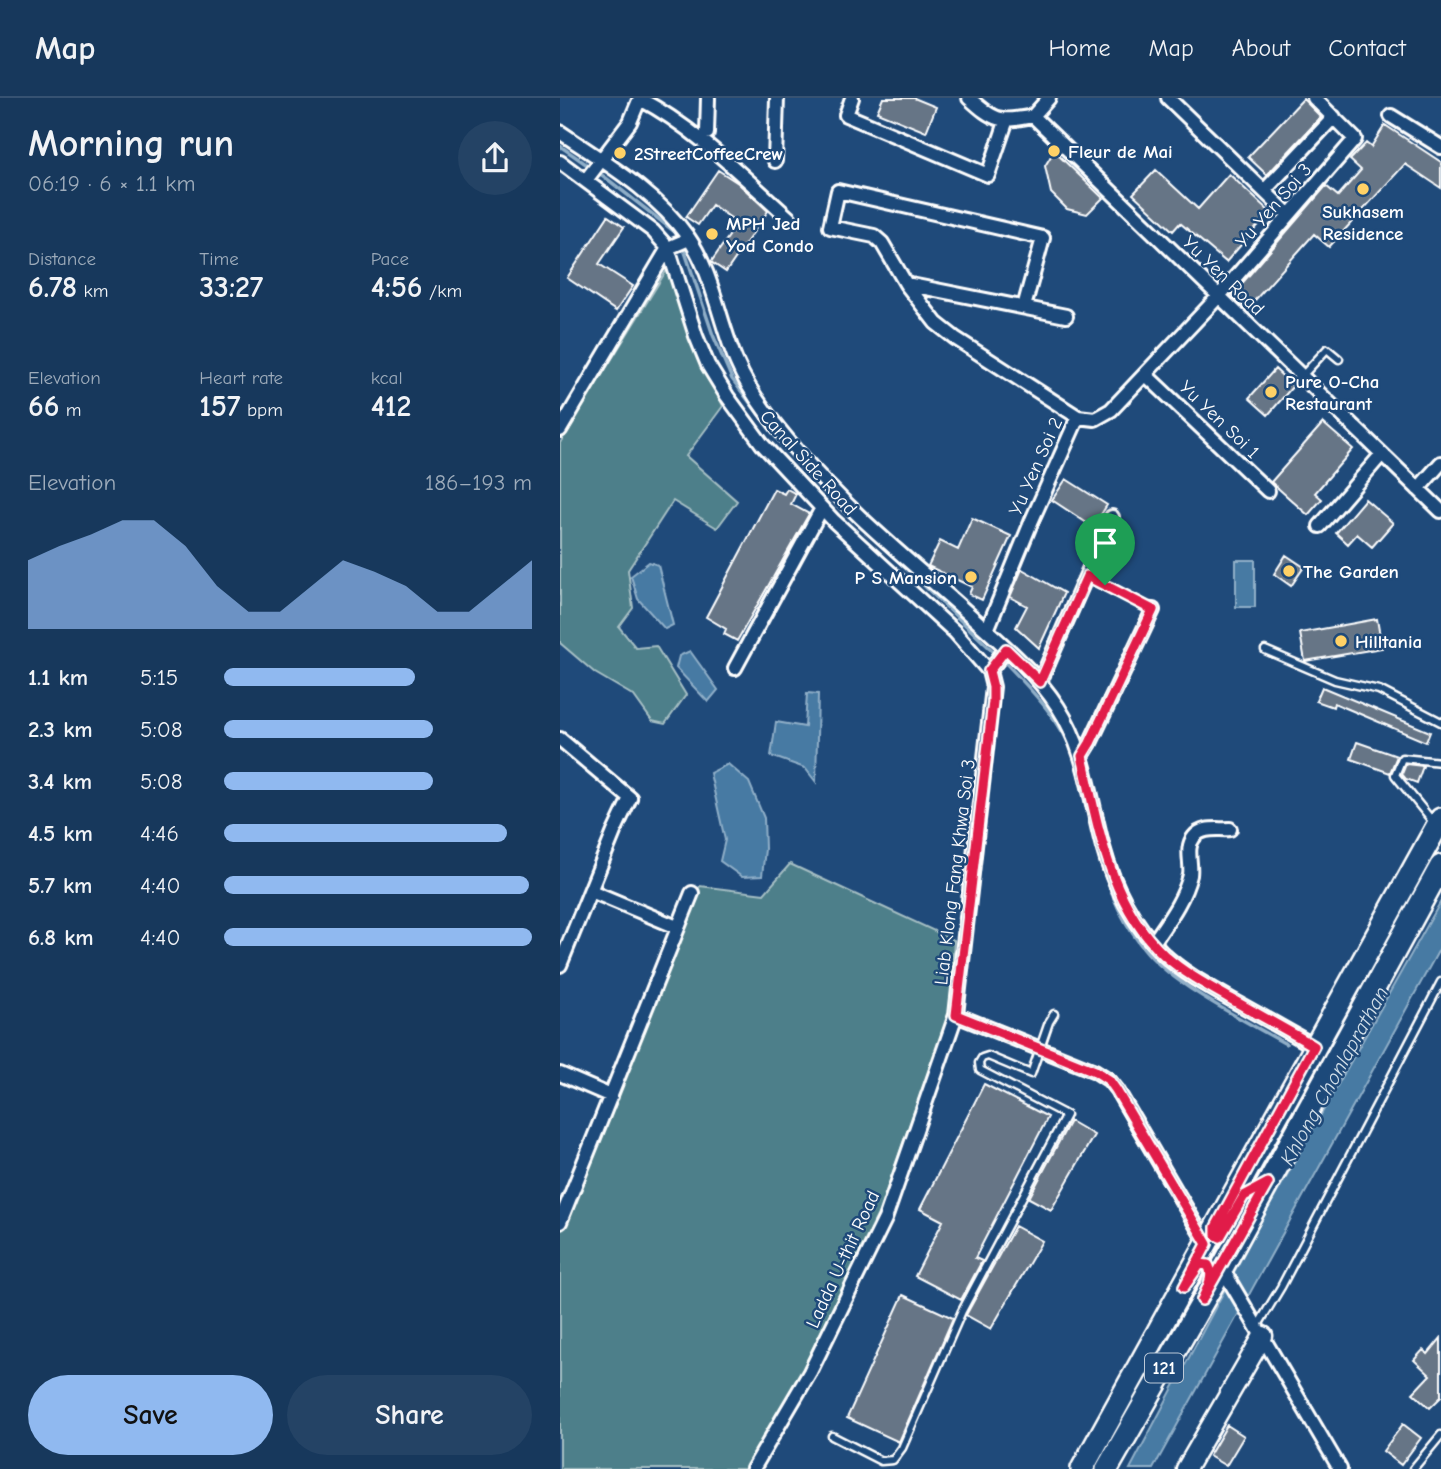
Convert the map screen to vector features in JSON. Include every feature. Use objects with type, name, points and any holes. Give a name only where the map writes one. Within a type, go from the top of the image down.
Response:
[{"type":"main road","name":"121","points":[[1082,1469],[1439,823]]},
{"type":"main road","name":"121","points":[[1107,1469],[1222,1268],[1439,876]]},
{"type":"main road","points":[[1212,1236],[1220,1237],[1244,1196],[1268,1183]]},
{"type":"main road","points":[[1184,1287],[1200,1264],[1208,1265],[1211,1268],[1211,1279],[1202,1300]]},
{"type":"main road","points":[[1185,1469],[1260,1331]]},
{"type":"street","points":[[707,133],[708,98]]},
{"type":"street","points":[[775,161],[777,98]]},
{"type":"street","points":[[852,98],[846,115],[988,175],[1006,122]]},
{"type":"street","points":[[969,98],[989,116],[1006,122],[1033,116],[1049,98]]},
{"type":"street","points":[[1168,98],[1289,215]]},
{"type":"street","points":[[1264,191],[1334,117],[1314,98]]},
{"type":"street","points":[[586,180],[630,122],[640,99],[663,111],[790,219]]},
{"type":"street","name":"Yu Yen Road","points":[[1033,116],[1441,511]]},
{"type":"street","points":[[1391,116],[1438,139]]},
{"type":"street","name":"Yu Yen Soi 3","points":[[1219,296],[1355,139],[1334,117]]},
{"type":"street","points":[[560,132],[647,195],[690,239],[703,264],[738,365],[764,410],[801,455],[884,539],[987,630],[1040,682],[1070,726],[1082,756],[1104,849],[1113,875],[1135,919],[1153,943],[1164,955],[1199,981],[1314,1046]]},
{"type":"street","name":"Canal Side Road","points":[[560,162],[653,231],[668,248],[708,365],[762,444],[822,508],[955,632],[989,671]]},
{"type":"street","points":[[1024,307],[1043,238],[838,191],[830,227],[874,236],[882,243],[906,284],[936,323],[1078,417]]},
{"type":"street","points":[[560,430],[668,248],[690,239]]},
{"type":"street","points":[[906,284],[1066,316]]},
{"type":"street","name":"Yu Yen Soi 2","points":[[987,630],[1078,417],[1095,419],[1111,410],[1219,296]]},
{"type":"street","name":"Yu Yen Soi 1","points":[[1146,375],[1268,491]]},
{"type":"street","points":[[1320,526],[1382,454]]},
{"type":"street","points":[[1418,489],[1441,463]]},
{"type":"street","points":[[735,668],[822,508]]},
{"type":"street","points":[[1040,682],[1112,517]]},
{"type":"street","points":[[1082,756],[1153,610]]},
{"type":"street","points":[[989,671],[1006,649]]},
{"type":"street","name":"Liab Klong Fang Khwa Soi 3","points":[[989,671],[993,702],[956,1015],[1095,1071],[1109,1080],[1212,1236]]},
{"type":"street","points":[[560,739],[630,798],[560,965]]},
{"type":"street","points":[[1153,943],[1182,897],[1190,873],[1189,848],[1192,839],[1208,829],[1230,829]]},
{"type":"street","points":[[591,891],[677,927]]},
{"type":"street","points":[[560,1222],[692,893]]},
{"type":"street","name":"Ladda U-thit Road","points":[[753,1469],[810,1372],[885,1219],[956,1015]]},
{"type":"street","points":[[560,1073],[611,1096]]},
{"type":"street","points":[[1222,1268],[1340,1469]]},
{"type":"lane","points":[[1302,376],[1327,349],[1339,359]]},
{"type":"lane","points":[[1087,576],[1153,610]]},
{"type":"lane","points":[[1265,650],[1335,680],[1378,690],[1441,722]]},
{"type":"lane","points":[[1439,823],[1395,775],[1402,758],[1441,762]]},
{"type":"lane","points":[[1260,1331],[1441,982]]},
{"type":"lane","points":[[832,1436],[881,1461],[893,1460],[902,1448],[962,1311],[1066,1115],[980,1070],[979,1063],[982,1058],[988,1056],[1031,1074],[1054,1014]]},
{"type":"lane","points":[[1413,1469],[1441,1435]]},
{"type":"green space","points":[[668,268],[693,340],[723,406],[686,456],[737,501],[717,528],[673,501],[628,570],[633,608],[619,627],[636,648],[656,646],[686,695],[665,724],[652,721],[634,696],[595,673],[560,643],[560,443]]},
{"type":"green space","points":[[790,864],[954,940],[950,1010],[878,1214],[799,1377],[746,1469],[560,1469],[560,1228],[571,1214],[700,886],[764,894]]},
{"type":"water","points":[[1236,560],[1255,560],[1255,607],[1236,607]]},
{"type":"water","points":[[649,562],[658,565],[673,625],[665,629],[638,599],[631,576]]},
{"type":"water","points":[[690,651],[718,690],[708,702],[676,668],[679,656]]},
{"type":"water","points":[[807,693],[818,694],[816,782],[805,768],[771,756],[776,722],[805,727]]},
{"type":"water","points":[[728,764],[749,782],[764,818],[762,876],[742,877],[720,861],[725,840],[710,773]]},
{"type":"water","points":[[1441,901],[1441,946],[1153,1469],[1130,1469],[1259,1225]]},
{"type":"building","points":[[883,98],[914,98],[936,107],[926,132],[877,112]]},
{"type":"building","points":[[1303,99],[1321,117],[1267,175],[1248,157]]},
{"type":"building","points":[[1385,125],[1441,162],[1441,188],[1405,164],[1329,247],[1314,234],[1247,309],[1232,295],[1326,186],[1338,196],[1361,170],[1350,160],[1366,143],[1371,147]]},
{"type":"building","points":[[1054,151],[1103,198],[1087,214],[1067,209],[1051,193],[1045,166]]},
{"type":"building","points":[[718,170],[738,183],[768,211],[726,272],[711,262],[738,223],[712,205],[698,225],[686,217]]},
{"type":"building","points":[[1156,170],[1198,209],[1229,174],[1270,212],[1226,262],[1180,223],[1173,231],[1133,194]]},
{"type":"building","points":[[608,216],[624,227],[599,264],[633,286],[616,311],[567,278]]},
{"type":"building","name":"Pure O-Cha Restaurant","points":[[1275,369],[1293,386],[1268,415],[1249,398]]},
{"type":"building","points":[[1323,423],[1353,449],[1315,493],[1322,499],[1308,515],[1271,482]]},
{"type":"building","points":[[1066,479],[1107,505],[1093,527],[1052,500]]},
{"type":"building","points":[[774,489],[784,494],[787,489],[796,494],[791,504],[809,514],[737,641],[724,634],[726,629],[706,617]]},
{"type":"building","points":[[1365,499],[1393,523],[1372,547],[1357,534],[1348,544],[1336,533]]},
{"type":"building","points":[[972,518],[1011,536],[982,600],[969,594],[972,587],[928,566],[940,541],[958,550]]},
{"type":"building","name":"The Garden","points":[[1286,555],[1304,567],[1291,586],[1274,574]]},
{"type":"building","points":[[1022,569],[1064,593],[1039,648],[1016,627],[1027,606],[1010,597]]},
{"type":"building","name":"Hilltania","points":[[1377,619],[1382,648],[1305,661],[1300,633]]},
{"type":"building","points":[[1322,687],[1430,732],[1426,742],[1334,703],[1333,707],[1316,701]]},
{"type":"building","points":[[1357,742],[1397,756],[1390,773],[1351,759]]},
{"type":"building","points":[[1406,764],[1423,766],[1417,783],[1406,779],[1402,774]]},
{"type":"building","points":[[984,1084],[1048,1117],[975,1258],[982,1261],[961,1300],[915,1276],[943,1221],[920,1209]]},
{"type":"building","points":[[1070,1121],[1094,1135],[1051,1210],[1029,1198]]},
{"type":"building","points":[[1015,1226],[1042,1241],[991,1329],[966,1315]]},
{"type":"building","points":[[903,1295],[953,1318],[899,1442],[847,1418]]},
{"type":"building","points":[[1441,1338],[1441,1397],[1430,1408],[1413,1393],[1430,1375],[1414,1360],[1423,1350],[1428,1354]]},
{"type":"building","points":[[1403,1424],[1421,1438],[1401,1465],[1383,1451]]},
{"type":"building","points":[[1227,1425],[1244,1436],[1226,1466],[1209,1456]]},
{"type":"waterway","points":[[560,146],[606,178],[675,232],[679,239]]},
{"type":"waterway","points":[[683,246],[713,335],[732,379],[785,449],[824,490]]},
{"type":"waterway","points":[[875,539],[996,654]]},
{"type":"waterway","points":[[1002,659],[1043,704],[1068,742],[1093,831]]},
{"type":"waterway","points":[[1098,852],[1117,905],[1130,930],[1147,952],[1194,991],[1286,1044]]},
{"type":"place","name":"Fleur de Mai","points":[[1054,151]]},
{"type":"place","name":"2StreetCoffeeCrew","points":[[620,153]]},
{"type":"place","name":"Sukhasem Residence","points":[[1363,189]]},
{"type":"place","name":"MPH Jed Yod Condo","points":[[712,234]]},
{"type":"place","name":"Pure O-Cha Restaurant","points":[[1271,392]]},
{"type":"place","name":"The Garden","points":[[1289,571]]},
{"type":"place","name":"P S Mansion","points":[[971,577]]},
{"type":"place","name":"Hilltania","points":[[1341,641]]},
{"type":"route","points":[[1087,576],[1105,585],[1153,610],[1082,756],[1104,849],[1118,887],[1135,919],[1153,943],[1181,969],[1314,1046],[1216,1227],[1216,1235],[1220,1237],[1244,1196],[1268,1183],[1202,1300],[1211,1279],[1211,1268],[1208,1265],[1200,1264],[1184,1287],[1207,1244],[1109,1080],[1095,1071],[956,1015],[993,702],[989,671],[1006,649],[1040,682],[1087,576]]},
{"type":"water label","name":"Khlong Chonlaprathan","points":[[1334,1076]]}]
